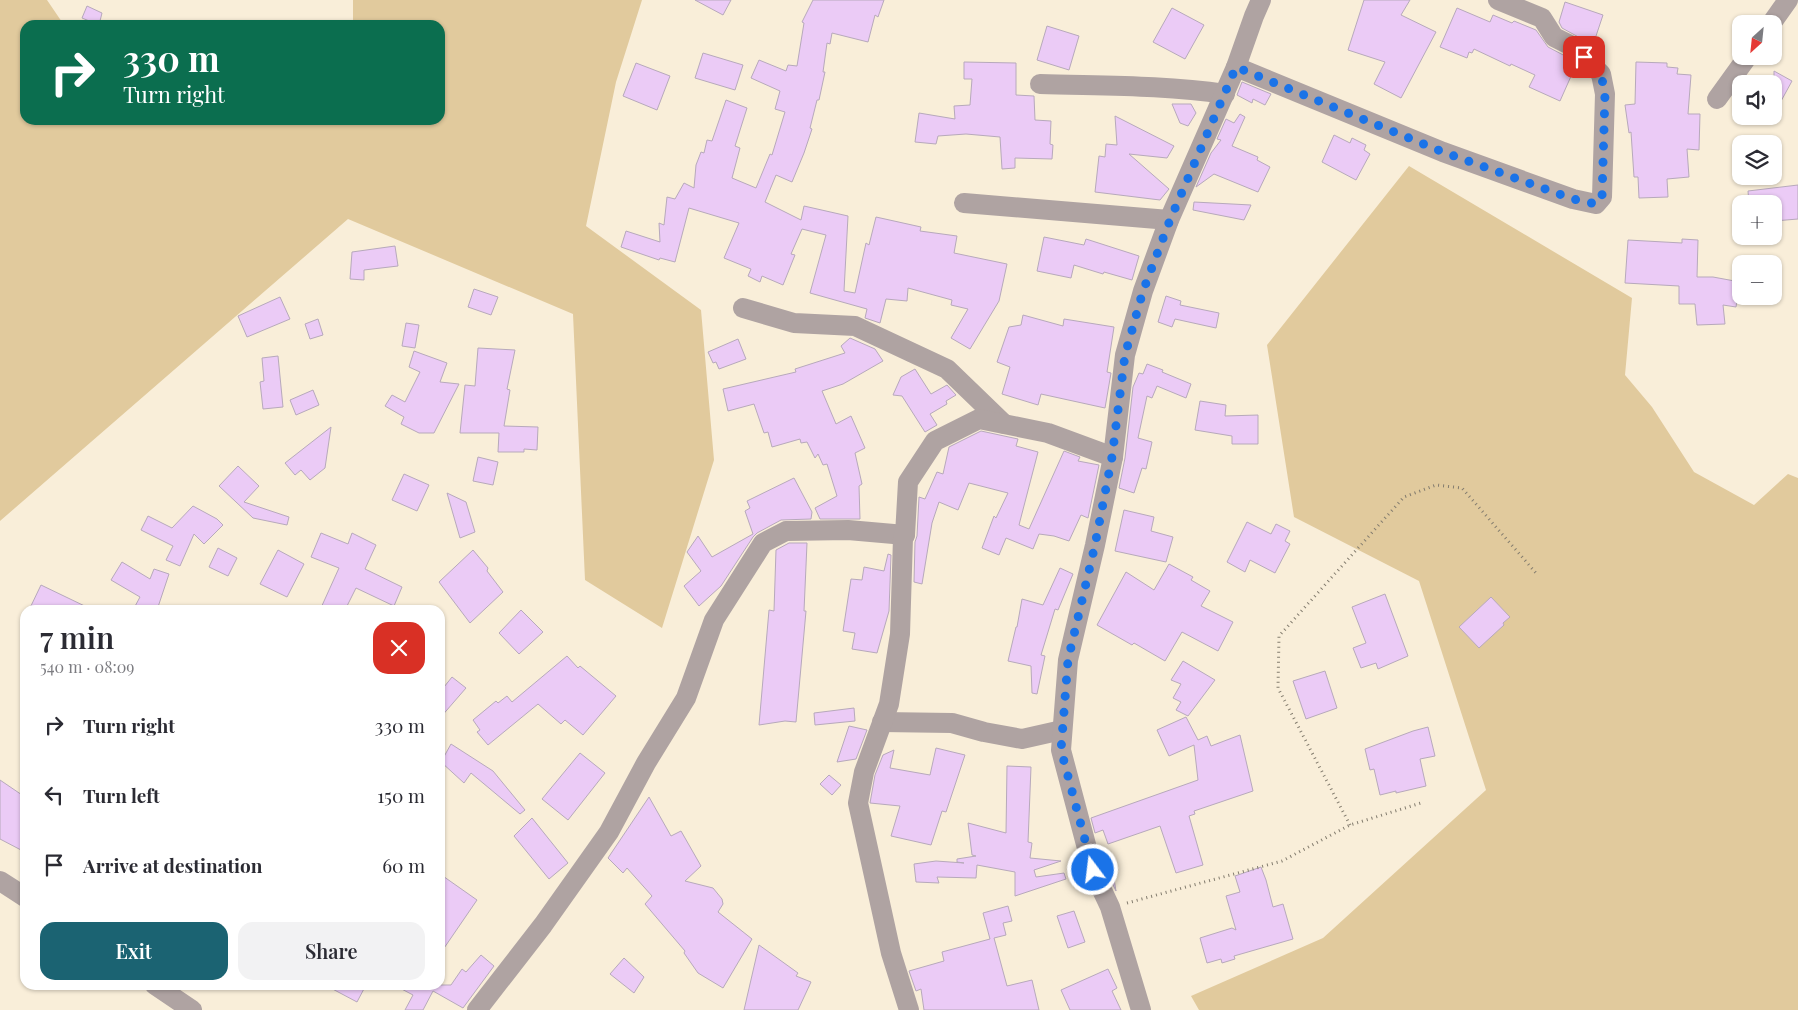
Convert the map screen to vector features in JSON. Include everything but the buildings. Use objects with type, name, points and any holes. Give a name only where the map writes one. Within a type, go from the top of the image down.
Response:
[{"type":"street","points":[[1141,1010],[1110,907],[1093,870],[1061,750],[1068,660],[1095,545],[1112,457],[1125,355],[1143,291],[1170,220],[1236,67],[1261,0]]},
{"type":"street","points":[[1236,67],[1443,152],[1573,199],[1596,204],[1602,197],[1605,94],[1601,74],[1574,47],[1554,37],[1542,18],[1498,0]]},
{"type":"street","points":[[1777,15],[1788,0]]},
{"type":"street","points":[[1717,99],[1742,65]]},
{"type":"street","points":[[1040,84],[1146,87],[1198,90],[1225,94]]},
{"type":"street","points":[[964,203],[1170,220]]},
{"type":"street","points":[[743,308],[794,323],[855,326],[947,369],[1004,424]]},
{"type":"street","points":[[909,1010],[891,954],[858,803],[864,772],[889,704],[900,634],[903,538],[905,535],[908,482],[935,441],[979,419],[1048,433],[1112,457]]},
{"type":"street","points":[[477,1010],[543,926],[609,832],[646,763],[686,698],[714,620],[763,543],[786,531],[848,530],[905,535]]},
{"type":"street","points":[[882,722],[952,723],[984,732],[1022,739],[1062,730]]},
{"type":"street","points":[[0,880],[20,894]]},
{"type":"street","points":[[162,990],[192,1010]]},
{"type":"path","points":[[1350,825],[1278,688],[1279,636],[1404,497],[1436,485],[1462,488],[1536,573]]},
{"type":"path","points":[[1110,907],[1282,861],[1350,825],[1420,803]]},
{"type":"shaded area","points":[[0,0],[47,0],[61,20],[20,20],[20,125],[445,125],[445,20],[353,20],[353,0],[642,0],[616,82],[586,226],[701,310],[714,460],[662,628],[585,580],[573,314],[348,219],[0,521]]},
{"type":"shaded area","points":[[1409,166],[1632,298],[1625,375],[1652,407],[1694,472],[1754,505],[1788,474],[1798,478],[1798,1010],[1199,1010],[1191,996],[1323,938],[1486,790],[1419,581],[1294,517],[1267,345]]},
{"type":"route","points":[[1093,870],[1061,750],[1068,660],[1095,545],[1112,457],[1117,430],[1125,355],[1143,291],[1170,220],[1236,67],[1443,152],[1573,199],[1596,204],[1602,197],[1605,94],[1601,74],[1584,57]]}]
